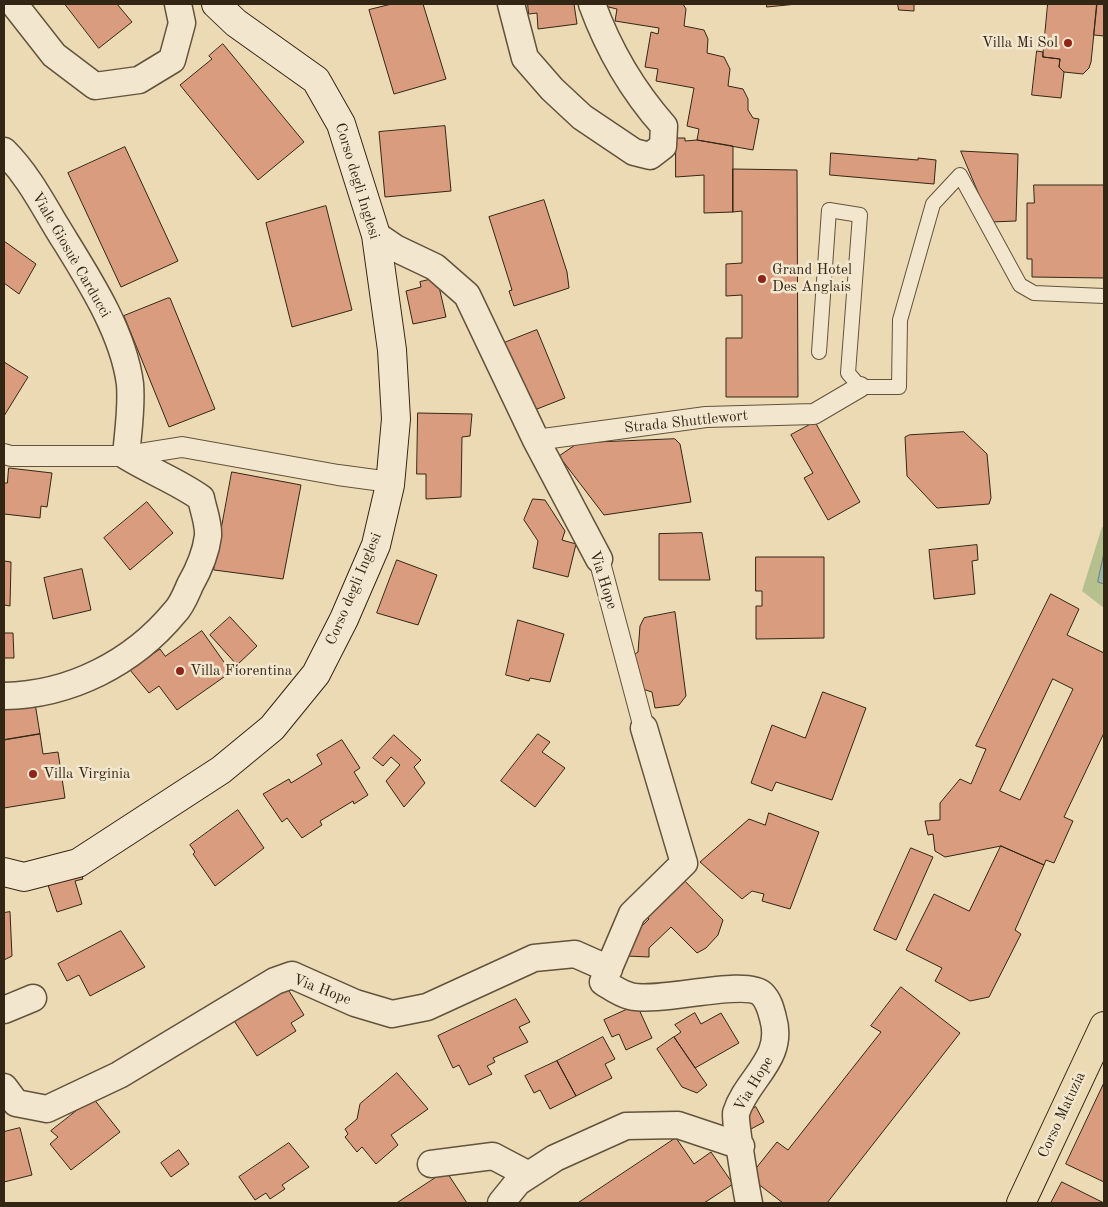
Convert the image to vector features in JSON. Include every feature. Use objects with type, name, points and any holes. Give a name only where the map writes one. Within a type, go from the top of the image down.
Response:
[{"type":"main road","name":"Corso degli Inglesi","points":[[4,872],[24,877],[78,863],[221,770],[272,728],[316,674],[344,619],[376,545],[390,482],[396,419],[392,350],[376,234],[341,124],[316,80],[236,23],[216,4]]},
{"type":"main road","name":"Corso Matuzia","points":[[1021,1203],[1097,1058],[1104,1026]]},
{"type":"street","points":[[14,4],[54,55],[95,86],[139,80],[172,60],[182,23],[178,4]]},
{"type":"street","points":[[512,4],[525,58],[552,89],[582,117],[634,152],[650,156],[663,146],[664,126],[648,108],[605,38],[592,4]]},
{"type":"street","name":"Viale Giosuè Carducci","points":[[4,151],[20,168],[94,290],[120,346],[130,383],[130,415],[126,456]]},
{"type":"street","name":"Via Hope","points":[[376,234],[394,248],[435,267],[467,295],[536,440],[599,559],[644,728],[684,863],[632,914],[603,982],[630,996],[670,996],[746,988],[761,994],[770,1004],[777,1029],[772,1055],[747,1091],[735,1115],[741,1146],[744,1182],[749,1203]]},
{"type":"street","name":"Strada Shuttlewort","points":[[536,440],[706,417],[814,414],[860,387]]},
{"type":"street","points":[[4,454],[11,456],[126,456],[182,446],[338,475],[390,482]]},
{"type":"street","points":[[4,696],[25,696],[61,688],[95,674],[139,649],[177,611],[198,571],[208,534],[201,498],[179,482],[147,469],[126,456]]},
{"type":"street","name":"Via Hope","points":[[4,1087],[16,1103],[47,1109],[119,1075],[275,981],[292,976],[355,1003],[392,1014],[428,1007],[534,958],[574,954],[609,969]]},
{"type":"street","points":[[4,1010],[33,998]]},
{"type":"street","points":[[501,1203],[518,1182],[555,1158],[626,1126],[678,1126],[741,1146]]},
{"type":"street","points":[[431,1164],[493,1156],[529,1175]]},
{"type":"lane","points":[[819,352],[829,210],[860,215],[848,373],[860,387],[899,387],[900,320],[932,204],[960,175],[1020,285],[1034,293],[1104,296]]},
{"type":"green space","points":[[1102,527],[1104,527],[1104,608],[1082,591]]},
{"type":"water","points":[[1104,553],[1104,584],[1098,582]]},
{"type":"building","points":[[65,4],[117,4],[132,22],[99,48]]},
{"type":"building","points":[[392,4],[423,4],[446,79],[394,94],[369,10]]},
{"type":"building","points":[[528,4],[574,4],[577,24],[538,29],[537,13],[529,14]]},
{"type":"building","points":[[604,4],[683,4],[686,9],[684,26],[704,30],[708,39],[707,53],[724,57],[730,69],[728,86],[743,89],[748,99],[748,110],[753,118],[759,119],[753,150],[697,140],[699,129],[687,126],[694,88],[656,81],[658,69],[645,67],[651,32],[658,34],[659,28],[615,21],[617,9],[604,6]]},
{"type":"building","points":[[767,4],[797,4],[767,7]]},
{"type":"building","points":[[898,4],[914,4],[914,11],[899,10]]},
{"type":"building","name":"Villa Mi Sol","points":[[1048,4],[1097,4],[1091,62],[1089,68],[1083,74],[1064,72],[1059,67],[1060,59],[1043,57]]},
{"type":"building","points":[[1097,4],[1104,4],[1104,36],[1094,35]]},
{"type":"building","points":[[223,44],[304,142],[258,180],[180,85],[212,59],[209,56]]},
{"type":"building","points":[[1037,51],[1043,52],[1043,57],[1060,59],[1059,67],[1064,72],[1061,98],[1032,95]]},
{"type":"building","points":[[445,126],[451,191],[385,197],[379,132]]},
{"type":"building","points":[[676,138],[685,138],[685,141],[697,140],[733,146],[733,212],[704,213],[704,175],[676,177]]},
{"type":"building","points":[[125,147],[178,261],[121,287],[68,173]]},
{"type":"building","points":[[961,151],[1018,154],[1016,221],[991,222]]},
{"type":"building","points":[[831,153],[936,160],[934,184],[830,175]]},
{"type":"building","name":"Grand Hotel Des Anglais","points":[[733,169],[797,170],[798,397],[726,397],[726,338],[742,338],[742,295],[726,296],[726,264],[742,263],[742,211],[733,212]]},
{"type":"building","points":[[1034,185],[1104,185],[1104,278],[1032,277],[1032,259],[1027,259],[1027,203],[1034,203]]},
{"type":"building","points":[[544,200],[567,272],[569,288],[514,306],[509,291],[512,290],[489,217]]},
{"type":"building","points":[[326,206],[352,310],[292,327],[266,223]]},
{"type":"building","points":[[4,241],[36,264],[19,294],[4,283]]},
{"type":"building","points":[[437,278],[446,317],[413,324],[406,291],[421,287],[420,282]]},
{"type":"building","points":[[170,298],[215,409],[169,427],[124,316]]},
{"type":"building","points":[[537,330],[565,398],[532,411],[504,343]]},
{"type":"building","points":[[4,362],[28,377],[4,416]]},
{"type":"building","points":[[418,413],[472,414],[470,436],[462,437],[461,497],[426,499],[426,474],[417,474]]},
{"type":"building","points":[[815,422],[860,502],[828,520],[804,478],[813,473],[791,435]]},
{"type":"building","points":[[964,432],[987,454],[991,498],[989,504],[937,508],[907,476],[905,437],[909,435]]},
{"type":"building","points":[[675,439],[680,444],[691,502],[604,515],[559,456],[578,443]]},
{"type":"building","points":[[9,468],[52,473],[47,507],[41,506],[40,518],[4,514],[4,483],[7,483]]},
{"type":"building","points":[[232,472],[301,485],[283,579],[214,570]]},
{"type":"building","points":[[533,499],[545,500],[565,531],[562,540],[576,544],[568,577],[533,568],[538,541],[524,520]]},
{"type":"building","points":[[147,502],[173,533],[130,570],[104,538]]},
{"type":"building","points":[[702,533],[710,580],[659,580],[659,534]]},
{"type":"building","points":[[977,545],[978,560],[972,561],[975,594],[934,599],[929,550]]},
{"type":"building","points":[[756,557],[824,557],[824,638],[756,639],[756,606],[762,606],[762,591],[756,591]]},
{"type":"building","points":[[397,560],[437,575],[418,625],[377,613]]},
{"type":"building","points":[[4,561],[11,562],[10,606],[4,605]]},
{"type":"building","points":[[82,569],[91,610],[53,619],[44,578]]},
{"type":"building","points":[[1051,594],[1079,609],[1067,635],[1104,653],[1104,733],[1064,817],[1073,821],[1054,863],[1046,860],[1044,865],[1001,846],[945,857],[935,851],[933,834],[928,835],[925,821],[940,820],[940,803],[960,779],[971,784],[986,749],[976,746]],"holes":[[[1053,679],[1073,689],[1020,800],[1000,791]]]},
{"type":"building","points":[[675,612],[686,696],[679,705],[655,708],[652,692],[636,687],[632,656],[638,652],[640,626],[644,618]]},
{"type":"building","points":[[230,617],[257,646],[237,665],[210,635]]},
{"type":"building","points":[[518,620],[564,634],[550,682],[530,678],[529,681],[506,675]]},
{"type":"building","name":"Villa Fiorentina","points":[[202,631],[231,672],[177,710],[159,686],[149,693],[130,670],[160,649],[165,656]]},
{"type":"building","points":[[4,633],[13,633],[14,658],[4,658]]},
{"type":"building","points":[[823,692],[866,708],[832,800],[776,782],[772,791],[751,783],[772,725],[805,738]]},
{"type":"building","points":[[35,703],[40,734],[4,740],[4,708]]},
{"type":"building","name":"Villa Virginia","points":[[40,734],[43,754],[58,752],[65,798],[4,808],[4,740]]},
{"type":"building","points":[[538,734],[550,742],[542,752],[565,768],[535,807],[501,781]]},
{"type":"building","points":[[394,735],[421,760],[414,767],[425,783],[404,807],[386,781],[400,765],[391,757],[383,766],[373,758]]},
{"type":"building","points":[[342,740],[360,768],[354,772],[368,795],[354,804],[353,801],[320,821],[322,825],[302,838],[287,818],[282,822],[263,794],[289,779],[291,783],[322,764],[317,755]]},
{"type":"building","points":[[238,810],[264,848],[215,886],[193,854],[195,852],[190,845]]},
{"type":"building","points":[[769,813],[819,832],[790,909],[762,901],[764,894],[752,891],[742,899],[700,862],[749,819],[765,825]]},
{"type":"building","points":[[1001,846],[1044,865],[1015,930],[1021,934],[989,997],[970,1001],[935,981],[942,968],[906,950],[934,894],[969,911]]},
{"type":"building","points":[[911,848],[933,857],[896,940],[874,930]]},
{"type":"building","points":[[79,868],[83,879],[75,881],[82,904],[57,912],[46,879]]},
{"type":"building","points":[[678,874],[723,920],[718,935],[706,948],[697,953],[671,927],[649,948],[649,957],[626,956],[627,941],[649,919],[641,911]]},
{"type":"building","points":[[10,912],[12,956],[4,960],[4,913]]},
{"type":"building","points":[[121,931],[145,967],[90,996],[79,975],[67,981],[58,964]]},
{"type":"building","points":[[284,983],[304,1015],[291,1023],[296,1031],[257,1056],[231,1016]]},
{"type":"building","points":[[901,987],[960,1033],[827,1203],[783,1203],[749,1177],[777,1142],[788,1150],[881,1032],[871,1026]]},
{"type":"building","points":[[516,999],[530,1022],[519,1027],[528,1042],[493,1058],[495,1062],[487,1066],[492,1074],[469,1085],[459,1065],[453,1068],[438,1036]]},
{"type":"building","points":[[637,1005],[652,1038],[626,1050],[619,1034],[612,1037],[604,1020]]},
{"type":"building","points":[[695,1013],[701,1024],[721,1013],[739,1043],[695,1068],[674,1037],[681,1032],[675,1025]]},
{"type":"building","points":[[603,1037],[615,1059],[605,1064],[612,1078],[576,1096],[557,1061]]},
{"type":"building","points":[[674,1037],[707,1085],[697,1093],[682,1087],[657,1049]]},
{"type":"building","points":[[557,1061],[576,1096],[550,1109],[540,1090],[534,1093],[525,1076]]},
{"type":"building","points":[[397,1073],[428,1109],[391,1135],[398,1145],[376,1164],[362,1147],[357,1152],[345,1137],[348,1134],[345,1129],[357,1119],[360,1104]]},
{"type":"building","points":[[1104,1083],[1104,1182],[1066,1164]]},
{"type":"building","points":[[93,1098],[120,1132],[71,1170],[50,1144],[58,1137],[51,1131]]},
{"type":"building","points":[[756,1107],[764,1122],[751,1129],[743,1114]]},
{"type":"building","points":[[20,1128],[32,1175],[4,1182],[4,1132]]},
{"type":"building","points":[[676,1138],[694,1164],[711,1152],[733,1184],[704,1203],[578,1203]]},
{"type":"building","points":[[289,1143],[309,1167],[282,1185],[285,1189],[270,1199],[266,1193],[255,1200],[239,1177]]},
{"type":"building","points":[[179,1150],[189,1164],[171,1177],[161,1163]]},
{"type":"building","points":[[446,1171],[467,1203],[397,1203]]},
{"type":"building","points":[[1062,1182],[1104,1203],[1051,1203]]},
{"type":"place","name":"Villa Mi Sol","points":[[1068,43]]},
{"type":"place","name":"Grand Hotel Des Anglais","points":[[762,279]]},
{"type":"place","name":"Villa Fiorentina","points":[[180,671]]},
{"type":"place","name":"Villa Virginia","points":[[33,774]]}]
